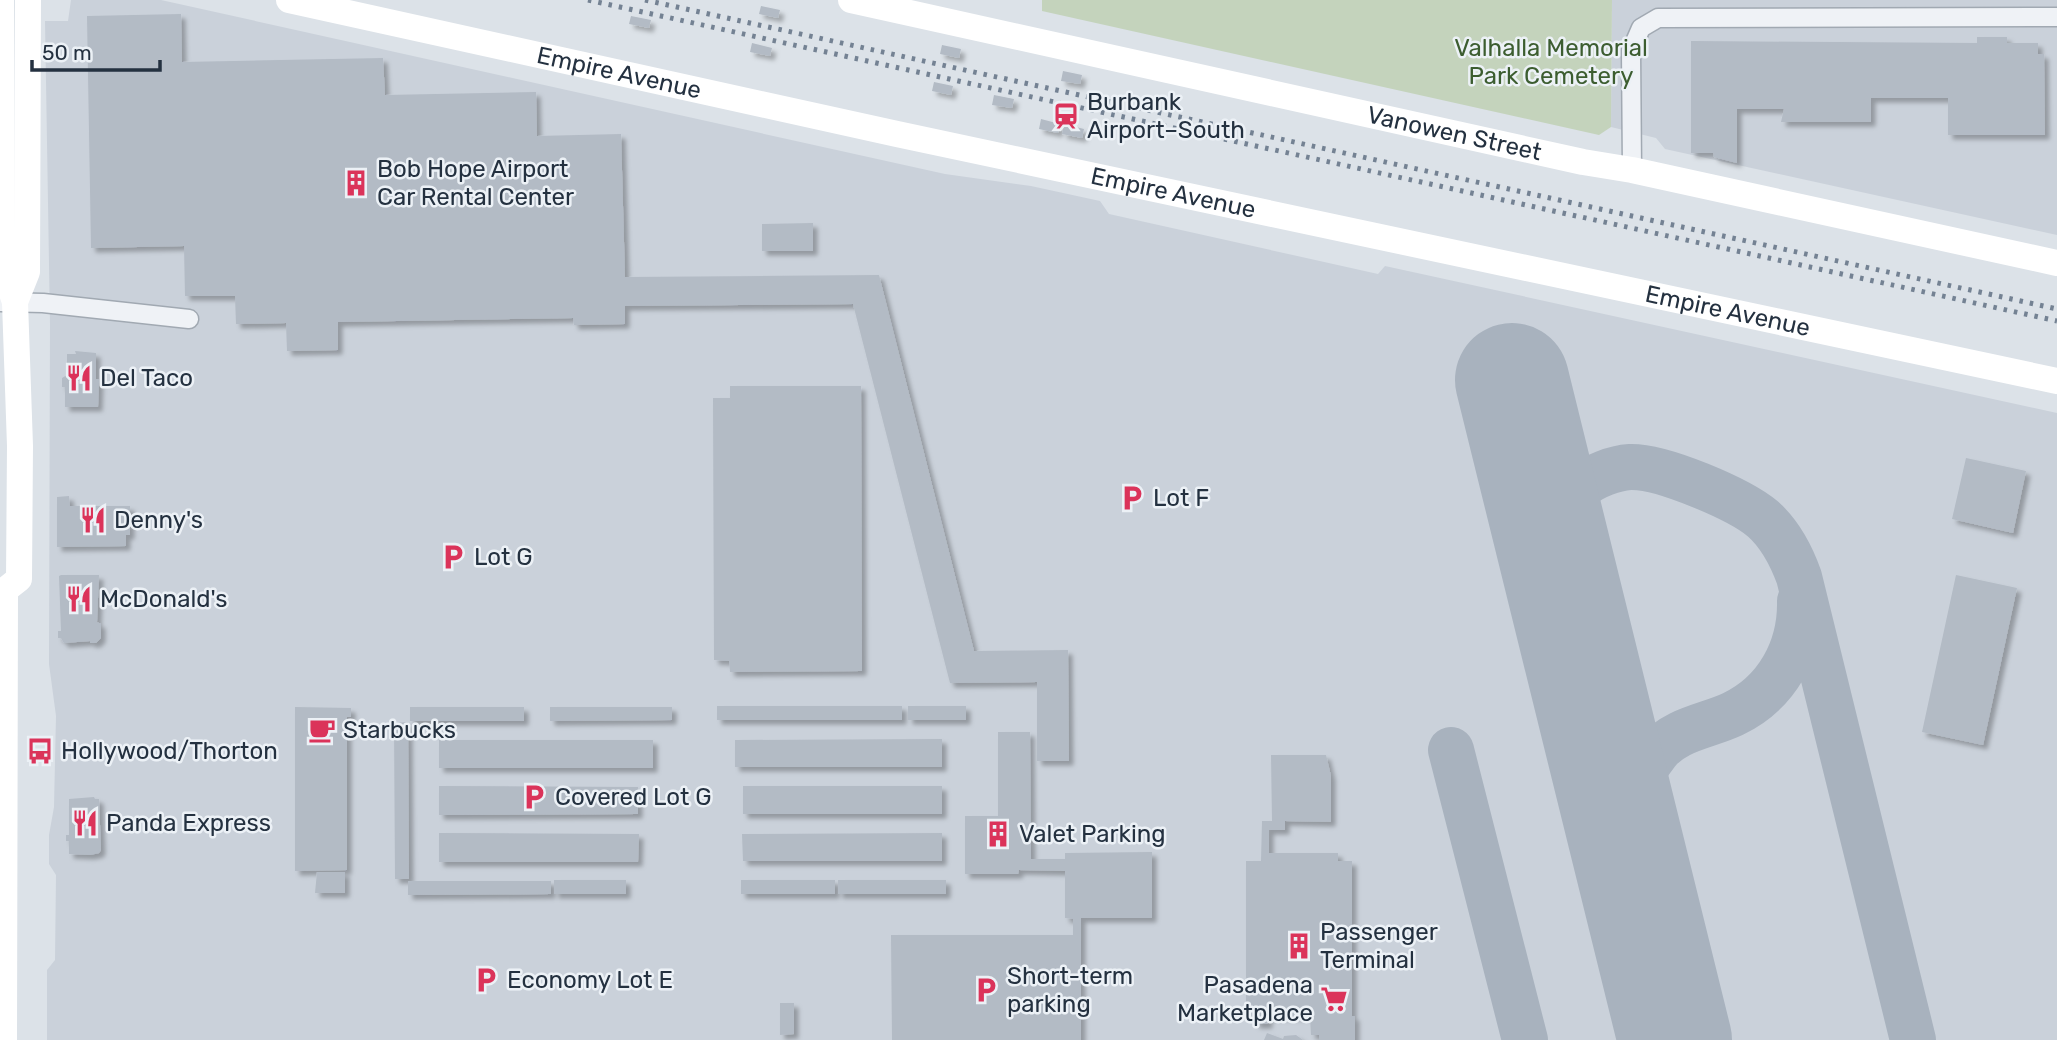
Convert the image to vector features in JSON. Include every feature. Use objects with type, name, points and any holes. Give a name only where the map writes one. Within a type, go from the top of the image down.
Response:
[{"type":"main road","points":[[1,0],[2,264],[20,446],[19,575],[18,581],[3,594],[4,1040]]},
{"type":"main road","name":"Empire Avenue","points":[[289,0],[897,134],[2057,381]]},
{"type":"main road","name":"Vanowen Street","points":[[852,0],[1556,156],[1632,170],[2057,263]]},
{"type":"main road","points":[[7,302],[27,272],[32,6]]},
{"type":"street","points":[[1632,170],[1631,51],[1641,28],[1658,18],[2057,17]]},
{"type":"street","points":[[7,302],[189,319]]},
{"type":"shaded area","points":[[71,0],[161,0],[945,174],[1031,186],[1100,201],[1109,214],[1378,274],[1385,266],[2057,413],[2057,1040],[47,1040],[47,970],[55,960],[56,875],[49,864],[49,835],[54,807],[56,716],[49,664],[50,324],[45,21],[68,21]]},
{"type":"shaded area","points":[[1612,0],[2057,0],[2057,235],[1665,149],[1656,138],[1611,127]]},
{"type":"green space","name":"Valhalla Memorial Park Cemetery","points":[[1042,0],[1612,0],[1611,127],[1599,135],[1042,11]]},
{"type":"building","points":[[761,6],[780,10],[778,18],[759,14]]},
{"type":"building","name":"Bob Hope Airport Car Rental Center","points":[[181,14],[182,62],[383,58],[385,95],[536,92],[537,136],[621,134],[625,277],[879,275],[974,651],[1068,650],[1069,761],[1037,761],[1037,682],[950,683],[853,304],[625,306],[625,324],[574,325],[573,318],[338,322],[338,350],[287,351],[286,323],[236,324],[235,296],[185,296],[184,246],[91,248],[87,16]]},
{"type":"building","points":[[631,16],[651,20],[649,28],[629,24]]},
{"type":"building","points":[[1977,37],[2007,37],[2007,43],[2038,43],[2038,54],[2044,54],[2045,135],[1948,135],[1948,98],[1871,98],[1871,122],[1781,122],[1784,109],[1737,109],[1737,163],[1714,157],[1713,153],[1691,153],[1691,41],[1977,43]]},
{"type":"building","points":[[752,43],[772,48],[770,56],[750,52]]},
{"type":"building","points":[[942,45],[961,49],[959,58],[940,54]]},
{"type":"building","points":[[1063,71],[1082,75],[1080,84],[1061,81]]},
{"type":"building","points":[[934,82],[953,86],[951,95],[932,91]]},
{"type":"building","points":[[994,95],[1014,99],[1012,108],[992,105]]},
{"type":"building","points":[[1041,119],[1060,124],[1058,133],[1039,129]]},
{"type":"building","points":[[1064,124],[1084,129],[1082,138],[1062,134]]},
{"type":"building","points":[[813,223],[813,251],[762,251],[762,224]]},
{"type":"building","name":"Del Taco","points":[[75,351],[96,353],[98,407],[65,407],[62,378],[67,375],[67,354],[76,354]]},
{"type":"building","points":[[730,386],[861,386],[862,671],[730,672],[729,661],[714,660],[713,398],[730,398]]},
{"type":"building","points":[[1966,458],[2026,471],[2013,533],[1952,519]]},
{"type":"building","name":"Denny's","points":[[69,496],[70,506],[130,506],[130,535],[126,535],[126,546],[57,547],[57,497]]},
{"type":"building","name":"McDonald's","points":[[61,575],[99,575],[97,622],[101,624],[101,638],[96,643],[64,643],[58,638],[58,631],[61,631]]},
{"type":"building","points":[[1956,575],[2017,588],[1983,745],[1922,732]]},
{"type":"building","points":[[717,706],[902,706],[902,720],[717,720]]},
{"type":"building","points":[[908,706],[966,706],[966,720],[908,720]]},
{"type":"building","points":[[295,707],[351,708],[351,717],[347,717],[347,870],[295,871]]},
{"type":"building","points":[[410,707],[524,707],[524,721],[410,721]]},
{"type":"building","points":[[550,707],[672,707],[672,720],[550,721]]},
{"type":"building","points":[[408,722],[409,879],[395,879],[394,723]]},
{"type":"building","name":"Short-term parking","points":[[998,732],[1030,732],[1031,859],[1065,859],[1065,853],[1152,852],[1152,918],[1081,918],[1081,1040],[892,1040],[891,935],[1073,935],[1073,919],[1065,918],[1065,871],[1019,870],[1018,874],[965,874],[965,816],[998,816]]},
{"type":"building","points":[[942,739],[942,767],[735,767],[735,740]]},
{"type":"building","points":[[439,740],[653,740],[653,768],[439,768]]},
{"type":"building","name":"Passenger Terminal","points":[[1271,755],[1326,755],[1331,776],[1331,822],[1285,821],[1285,830],[1269,830],[1269,853],[1338,853],[1338,861],[1352,861],[1352,1016],[1355,1016],[1355,1040],[1319,1040],[1319,1035],[1311,1035],[1310,1016],[1268,1016],[1268,1024],[1255,1024],[1255,1016],[1246,1015],[1246,861],[1261,861],[1262,821],[1272,821]]},
{"type":"building","points":[[439,786],[638,787],[638,814],[439,815]]},
{"type":"building","points":[[743,786],[942,786],[942,814],[743,814]]},
{"type":"building","name":"Panda Express","points":[[69,799],[99,799],[101,850],[90,855],[69,854],[66,835],[69,835]]},
{"type":"building","points":[[439,833],[639,834],[638,862],[439,862]]},
{"type":"building","points":[[942,833],[942,861],[743,861],[742,834]]},
{"type":"building","points":[[317,872],[345,872],[345,893],[315,893]]},
{"type":"building","points":[[554,880],[626,880],[626,894],[554,894]]},
{"type":"building","points":[[741,880],[835,880],[835,894],[741,894]]},
{"type":"building","points":[[838,880],[946,880],[946,894],[838,894]]},
{"type":"building","points":[[408,881],[551,881],[551,894],[408,895]]},
{"type":"building","points":[[780,1003],[794,1003],[794,1034],[780,1035]]},
{"type":"building","name":"Passenger Terminal","points":[[1267,1033],[1283,1039],[1284,1036],[1296,1035],[1303,1040],[1264,1040]]},
{"type":"taxiway","points":[[1554,554],[1562,518],[1569,501],[1581,486],[1598,476],[1630,467],[1661,472],[1719,493],[1763,519],[1780,539],[1799,577],[1913,1040]]},
{"type":"taxiway","points":[[1627,847],[1633,797],[1649,763],[1664,744],[1673,738],[1733,714],[1749,705],[1774,682],[1791,652],[1796,636],[1800,601]]},
{"type":"taxiway","points":[[1451,750],[1525,1040]]},
{"type":"runway","points":[[1512,380],[1675,1040]]},
{"type":"railway","points":[[588,0],[2057,321]]},
{"type":"railway","points":[[645,0],[2057,309]]},
{"type":"place","name":"Burbank Airport–South","points":[[1066,116]]},
{"type":"place","name":"Bob Hope Airport Car Rental Center","points":[[356,183]]},
{"type":"place","name":"Del Taco","points":[[79,378]]},
{"type":"place","name":"Lot F","points":[[1132,498]]},
{"type":"place","name":"Denny's","points":[[93,520]]},
{"type":"place","name":"Lot G","points":[[453,557]]},
{"type":"place","name":"McDonald's","points":[[79,599]]},
{"type":"place","name":"Starbucks","points":[[322,730]]},
{"type":"place","name":"Hollywood/Thorton","points":[[40,751]]},
{"type":"place","name":"Covered Lot G","points":[[534,797]]},
{"type":"place","name":"Panda Express","points":[[85,823]]},
{"type":"place","name":"Valet Parking","points":[[998,834]]},
{"type":"place","name":"Passenger Terminal","points":[[1299,946]]},
{"type":"place","name":"Economy Lot E","points":[[486,980]]},
{"type":"place","name":"Short-term parking","points":[[986,990]]},
{"type":"place","name":"Pasadena Marketplace","points":[[1334,999]]}]
